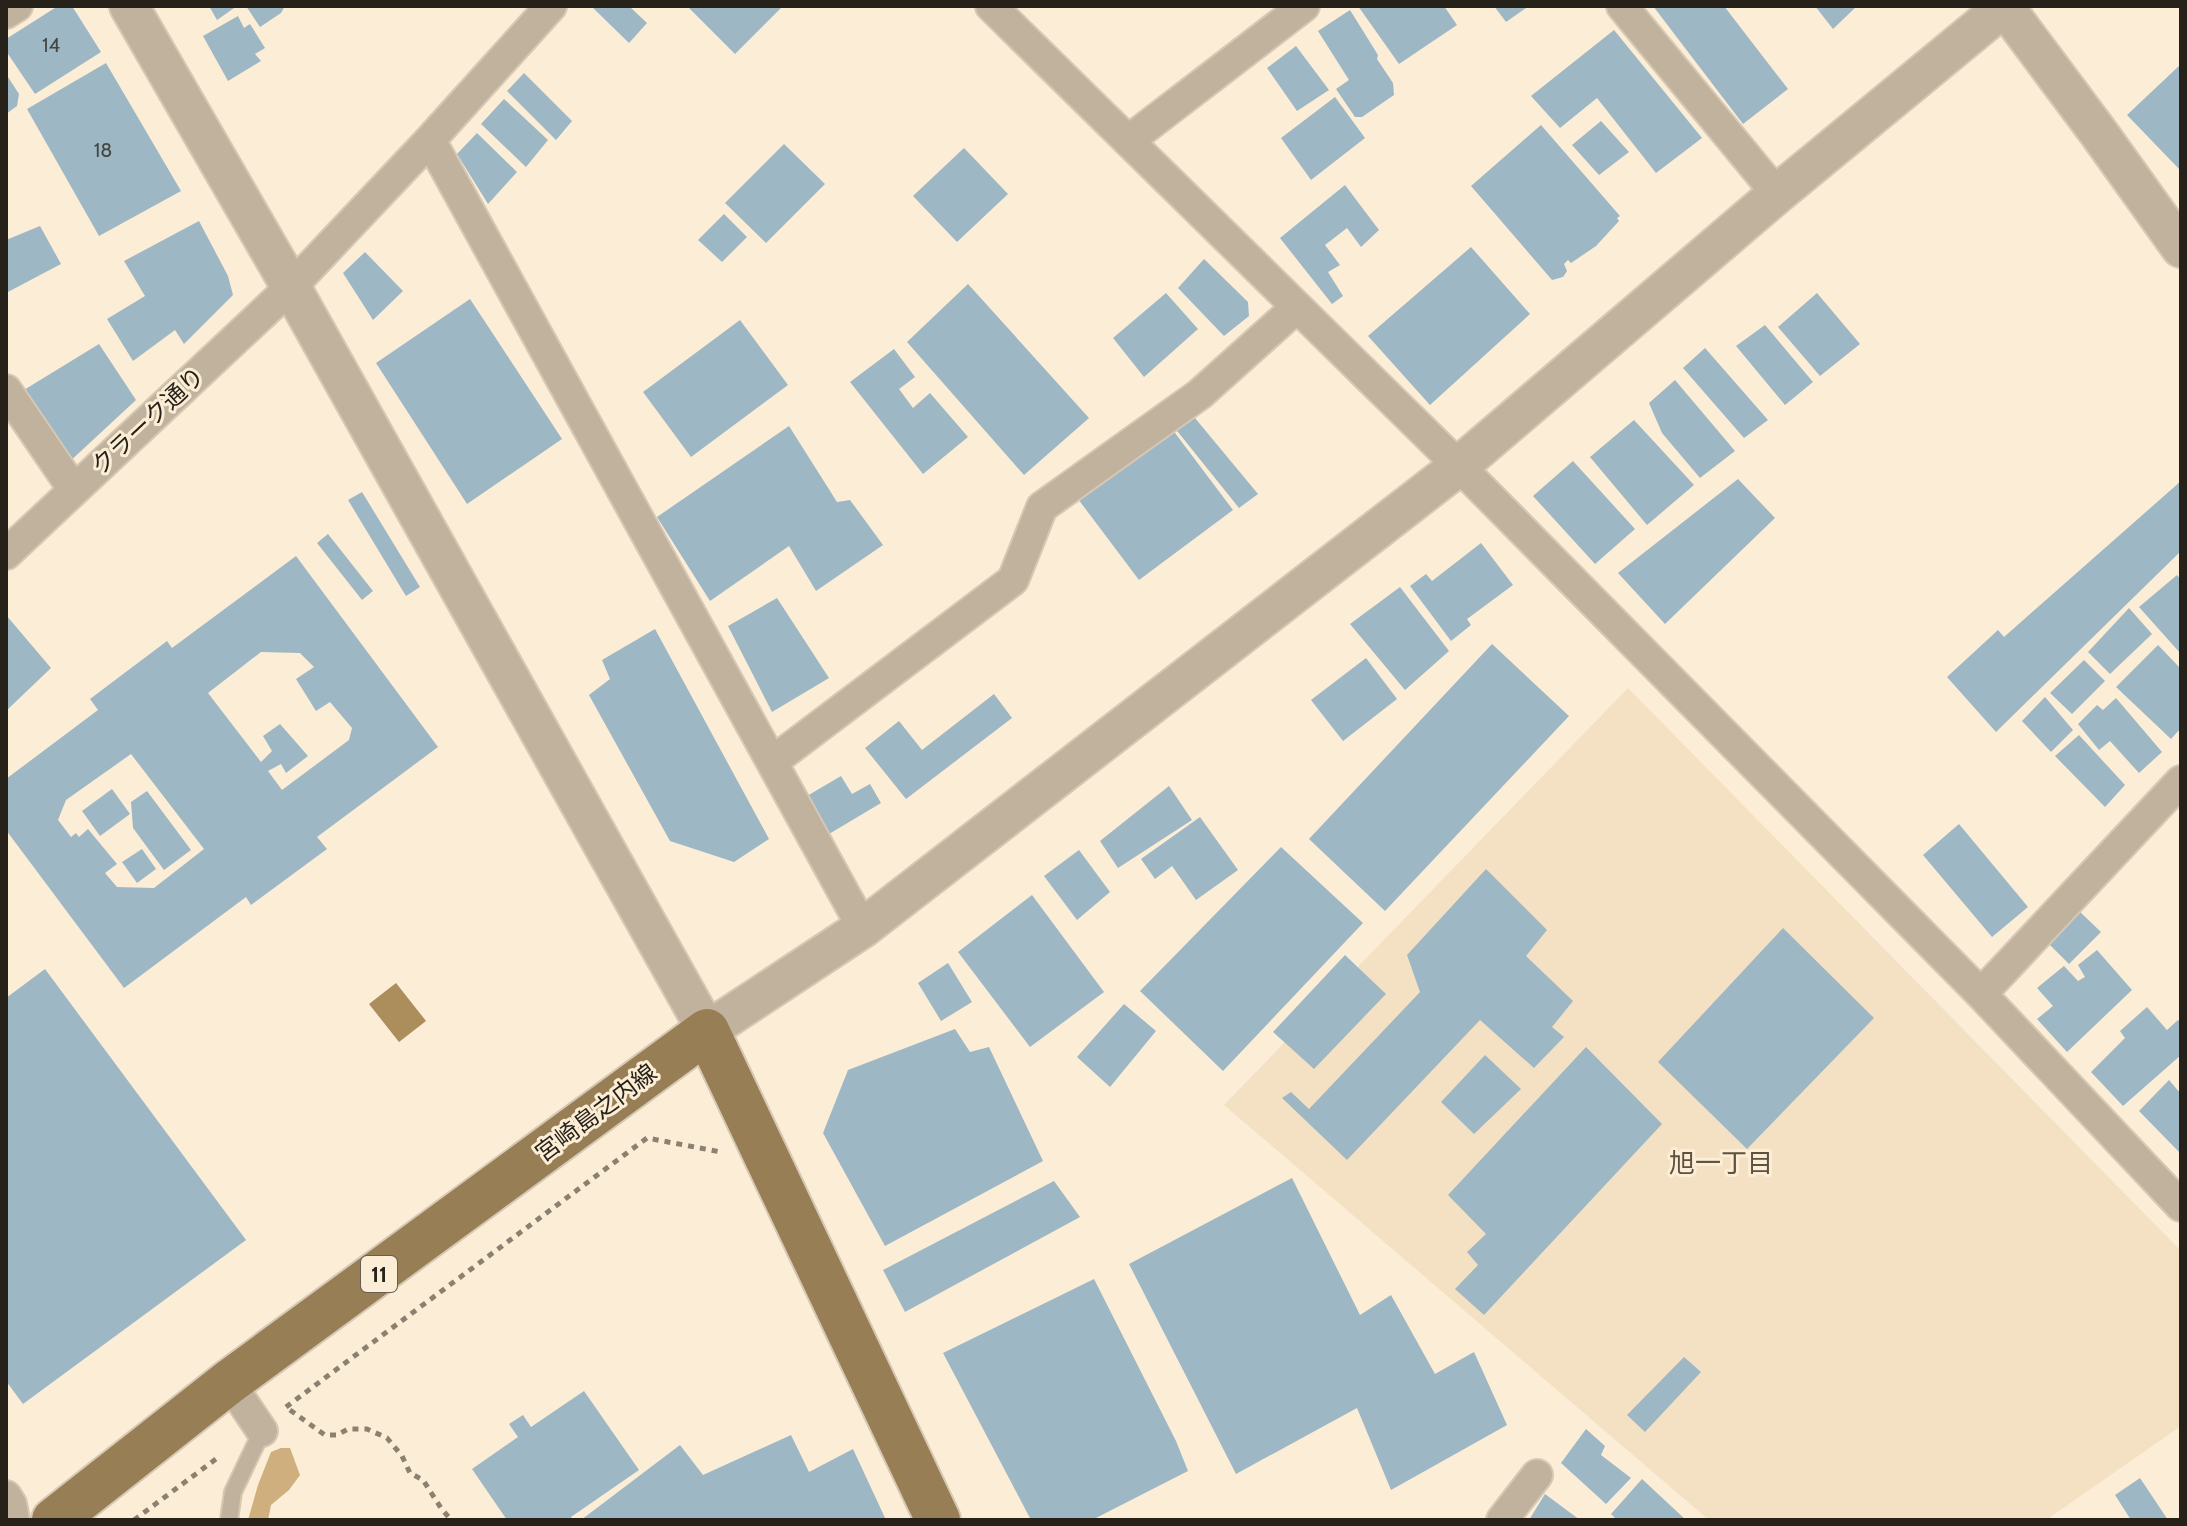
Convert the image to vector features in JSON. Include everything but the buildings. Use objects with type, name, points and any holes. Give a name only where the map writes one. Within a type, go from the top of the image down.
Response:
[{"type":"main road","name":"宮崎島之内線","points":[[54,1520],[229,1382],[707,1031]]},
{"type":"main road","points":[[707,1031],[938,1520]]},
{"type":"street","points":[[6,13],[17,6]]},
{"type":"street","points":[[129,6],[291,287],[707,1031],[863,928],[1459,466],[1777,194],[2004,6],[2181,248]]},
{"type":"street","points":[[991,6],[1459,466],[1981,994],[2181,1206]]},
{"type":"street","points":[[1128,141],[1304,6]]},
{"type":"street","points":[[1622,6],[1777,194]]},
{"type":"street","name":"クラーク通り","points":[[6,554],[291,287],[430,140],[549,7]]},
{"type":"street","points":[[430,140],[863,928]]},
{"type":"street","points":[[772,762],[1013,580],[1042,507],[1200,394],[1297,307]]},
{"type":"street","points":[[6,390],[74,490]]},
{"type":"street","points":[[1981,994],[2181,781]]},
{"type":"street","points":[[229,1382],[261,1429]]},
{"type":"street","points":[[1502,1520],[1537,1475]]},
{"type":"street","points":[[6,1496],[14,1520]]},
{"type":"lane","points":[[229,1520],[233,1492],[261,1429]]},
{"type":"path","points":[[134,1520],[261,1429],[286,1407],[647,1138],[722,1152]]},
{"type":"path","points":[[286,1407],[325,1435],[337,1435],[348,1429],[367,1429],[387,1438],[402,1456],[410,1473],[423,1480],[451,1520]]},
{"type":"shaded area","points":[[1628,688],[2181,1251],[2181,1426],[2046,1520],[1709,1520],[1224,1105]]},
{"type":"shaded area","points":[[396,983],[426,1021],[399,1042],[369,1004]]},
{"type":"shaded area","points":[[290,1448],[300,1475],[289,1490],[271,1505],[268,1520],[248,1520],[271,1452]]},
{"type":"district","name":"旭一丁目","points":[[1721,1163]]}]
